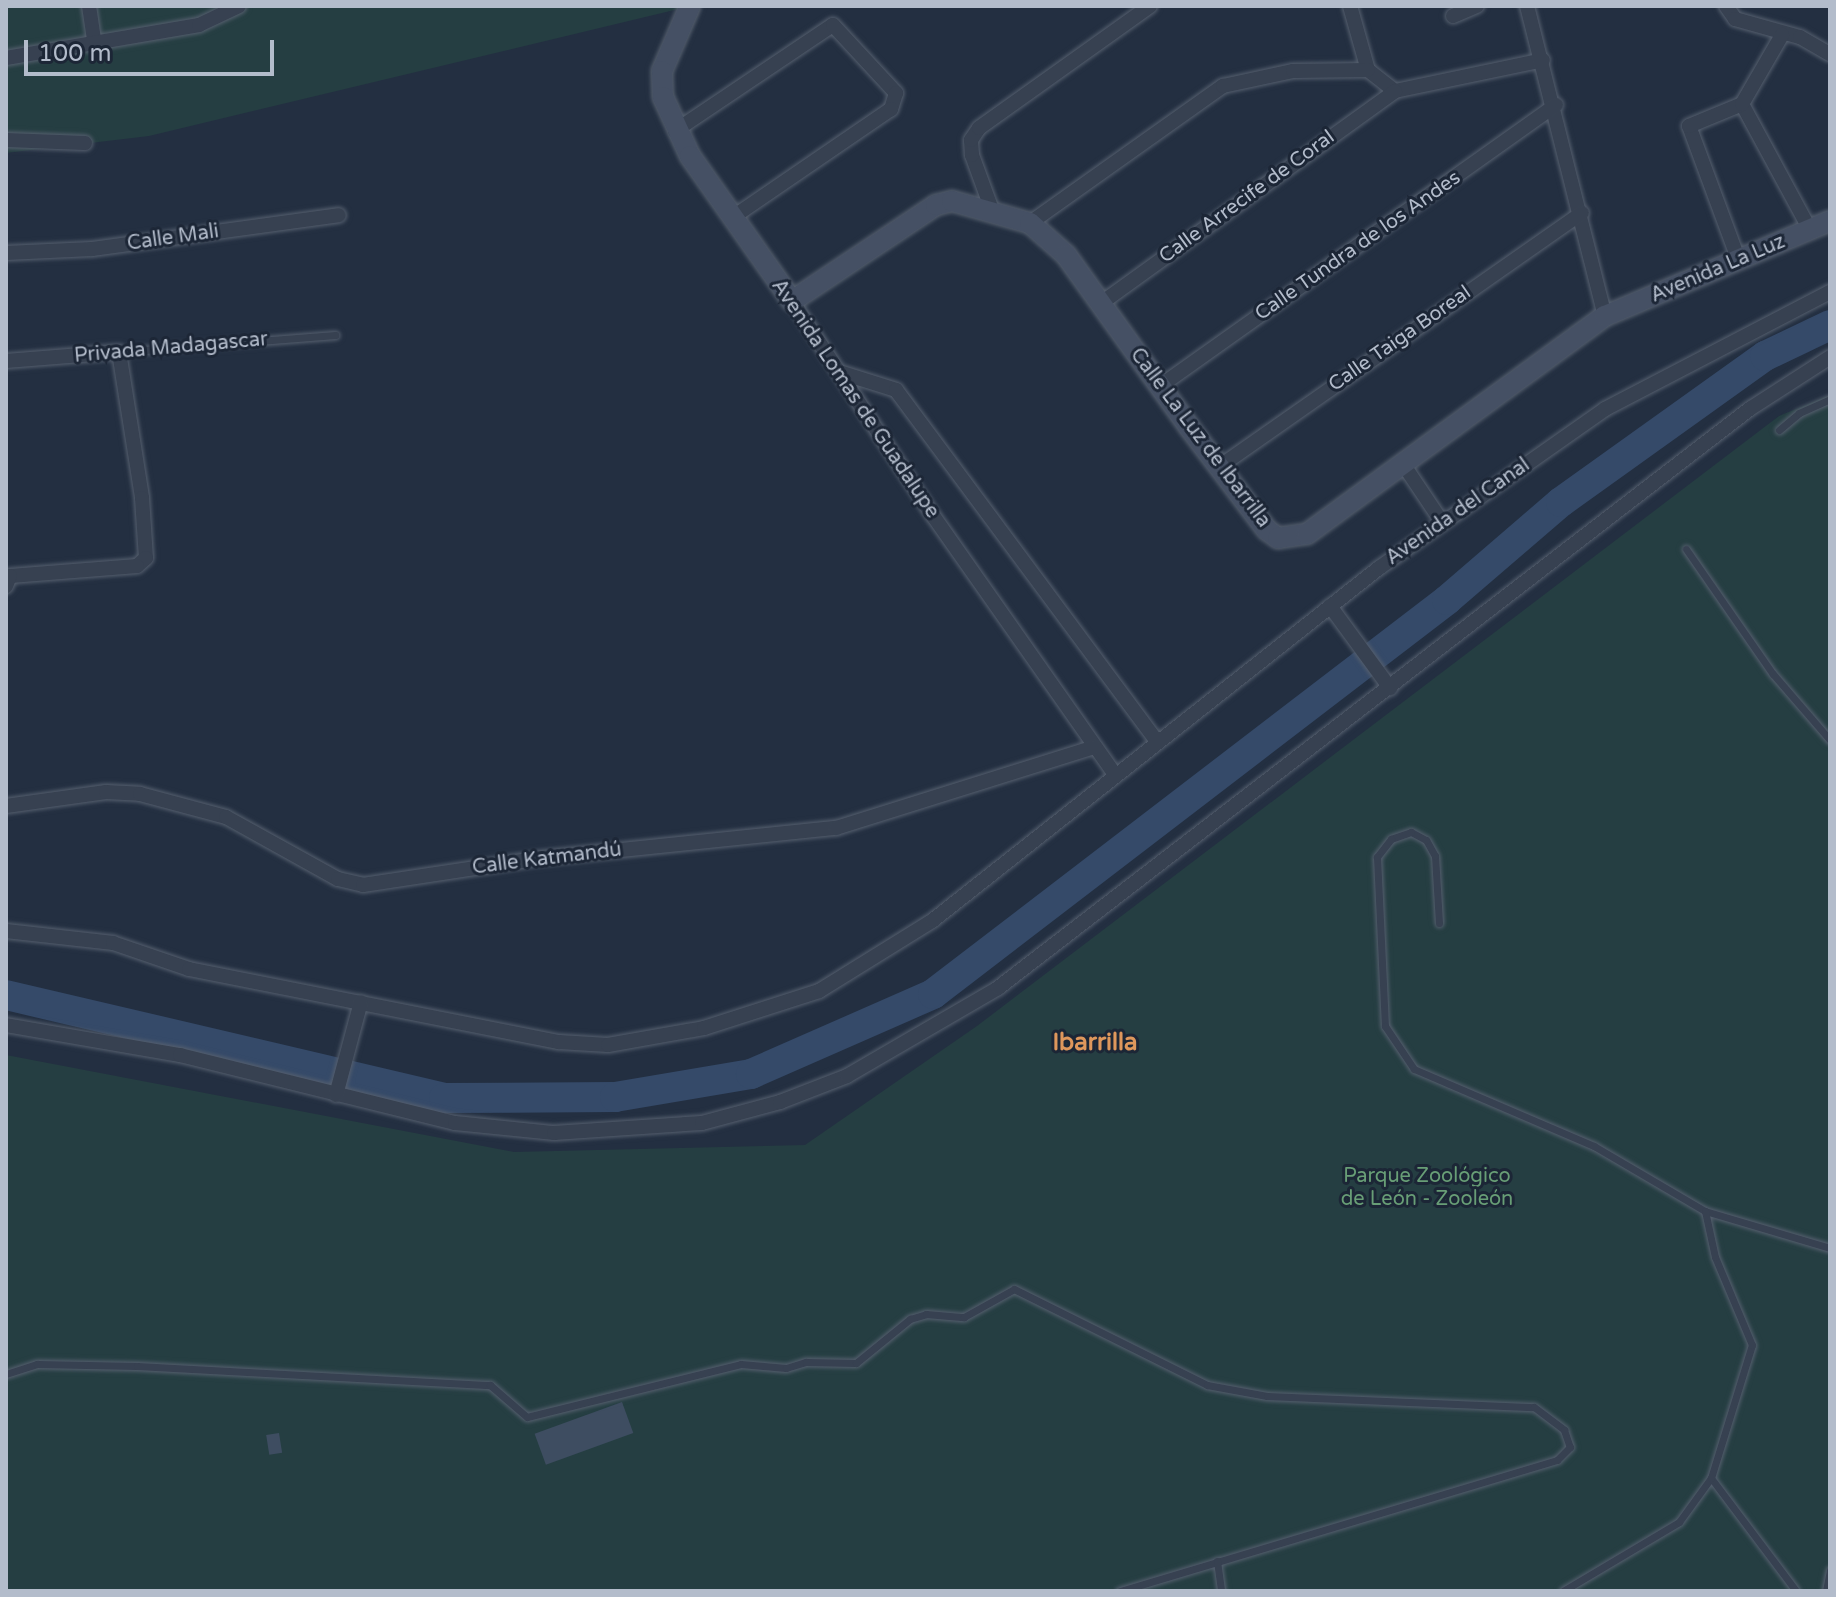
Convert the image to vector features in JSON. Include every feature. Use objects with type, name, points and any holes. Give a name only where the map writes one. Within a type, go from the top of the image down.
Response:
[{"type":"street","points":[[89,6],[95,46]]},
{"type":"street","points":[[6,58],[95,46],[199,25],[239,6]]},
{"type":"street","name":"Avenida Lomas de Guadalupe","points":[[690,6],[662,71],[663,97],[675,131],[1115,775]]},
{"type":"street","points":[[992,210],[972,155],[971,140],[979,128],[1150,6]]},
{"type":"street","points":[[1350,6],[1368,70],[1395,91],[1543,60]]},
{"type":"street","points":[[1453,16],[1477,6]]},
{"type":"street","points":[[1527,6],[1556,105],[1605,316]]},
{"type":"street","points":[[1726,6],[1735,19],[1782,35],[1800,37],[1830,54]]},
{"type":"street","points":[[675,131],[833,25],[896,93],[891,109],[732,218]]},
{"type":"street","points":[[1739,261],[1689,126],[1742,104],[1782,35]]},
{"type":"street","points":[[792,301],[936,205],[952,201],[1030,223],[1223,86],[1293,71],[1368,70]]},
{"type":"street","name":"Calle Arrecife de Coral","points":[[1100,304],[1395,91]]},
{"type":"street","points":[[1742,104],[1810,230]]},
{"type":"street","name":"Calle Tundra de los Andes","points":[[1159,387],[1556,105]]},
{"type":"street","points":[[6,140],[85,143]]},
{"type":"street","name":"Calle Taiga Boreal","points":[[1219,467],[1582,213]]},
{"type":"street","name":"Calle Mali","points":[[6,253],[92,249],[339,215]]},
{"type":"street","name":"Avenida La Luz","points":[[1605,316],[1830,221]]},
{"type":"street","name":"Calle La Luz de Ibarrilla","points":[[1030,223],[1050,236],[1267,530],[1292,539],[1403,464],[1605,316]]},
{"type":"street","name":"Avenida del Canal","points":[[6,931],[113,943],[189,969],[360,1010],[559,1042],[608,1045],[704,1028],[819,991],[932,921],[1330,606],[1442,522],[1605,409],[1830,292]]},
{"type":"street","points":[[8,581],[137,566],[146,558],[142,498],[119,352]]},
{"type":"street","name":"Privada Madagascar","points":[[6,361],[119,352]]},
{"type":"street","points":[[6,1025],[180,1055],[455,1123],[554,1133],[702,1123],[807,1092],[928,1032],[998,988],[1386,682],[1751,408],[1830,357]]},
{"type":"street","points":[[839,372],[896,390],[1157,742]]},
{"type":"street","points":[[1403,464],[1442,522]]},
{"type":"street","points":[[1330,606],[1386,682]]},
{"type":"street","name":"Calle Katmandú","points":[[6,806],[106,792],[140,794],[226,817],[338,879],[363,885],[534,859],[836,828],[1095,747]]},
{"type":"street","points":[[336,1095],[360,1010]]},
{"type":"lane","name":"Privada Madagascar","points":[[119,352],[335,335]]},
{"type":"lane","points":[[1779,430],[1799,413],[1830,399]]},
{"type":"lane","points":[[1686,549],[1773,674],[1830,740]]},
{"type":"lane","points":[[1439,923],[1435,856],[1426,840],[1411,832],[1391,839],[1377,857],[1385,1026],[1399,1053],[1414,1069],[1594,1146],[1705,1211],[1830,1248]]},
{"type":"lane","points":[[1563,1591],[1679,1522],[1711,1478],[1752,1345],[1715,1257],[1705,1211]]},
{"type":"lane","points":[[6,1374],[37,1364],[166,1366],[490,1385],[527,1417],[741,1364],[786,1368],[806,1362],[856,1363],[910,1319],[926,1314],[964,1317],[1014,1289],[1207,1385],[1267,1396],[1534,1407],[1564,1430],[1570,1447],[1557,1460],[1119,1591]]},
{"type":"lane","points":[[1711,1478],[1796,1591]]},
{"type":"lane","points":[[1217,1561],[1221,1591]]},
{"type":"lane","points":[[1826,1591],[1830,1570]]},
{"type":"green space","points":[[6,6],[691,6],[149,136],[6,153]]},
{"type":"green space","name":"Parque Zoológico de León - Zooleón","points":[[1830,395],[1830,1591],[6,1591],[6,1055],[514,1152],[805,1145],[977,1026],[1779,416]]},
{"type":"building","points":[[622,1402],[633,1433],[546,1465],[535,1434]]},
{"type":"building","points":[[279,1433],[282,1453],[269,1455],[266,1435]]},
{"type":"waterway","points":[[6,995],[444,1098],[615,1097],[751,1074],[933,994],[1447,600],[1561,502],[1765,356],[1830,325]]},
{"type":"district","name":"Ibarrilla","points":[[1095,1043]]}]
